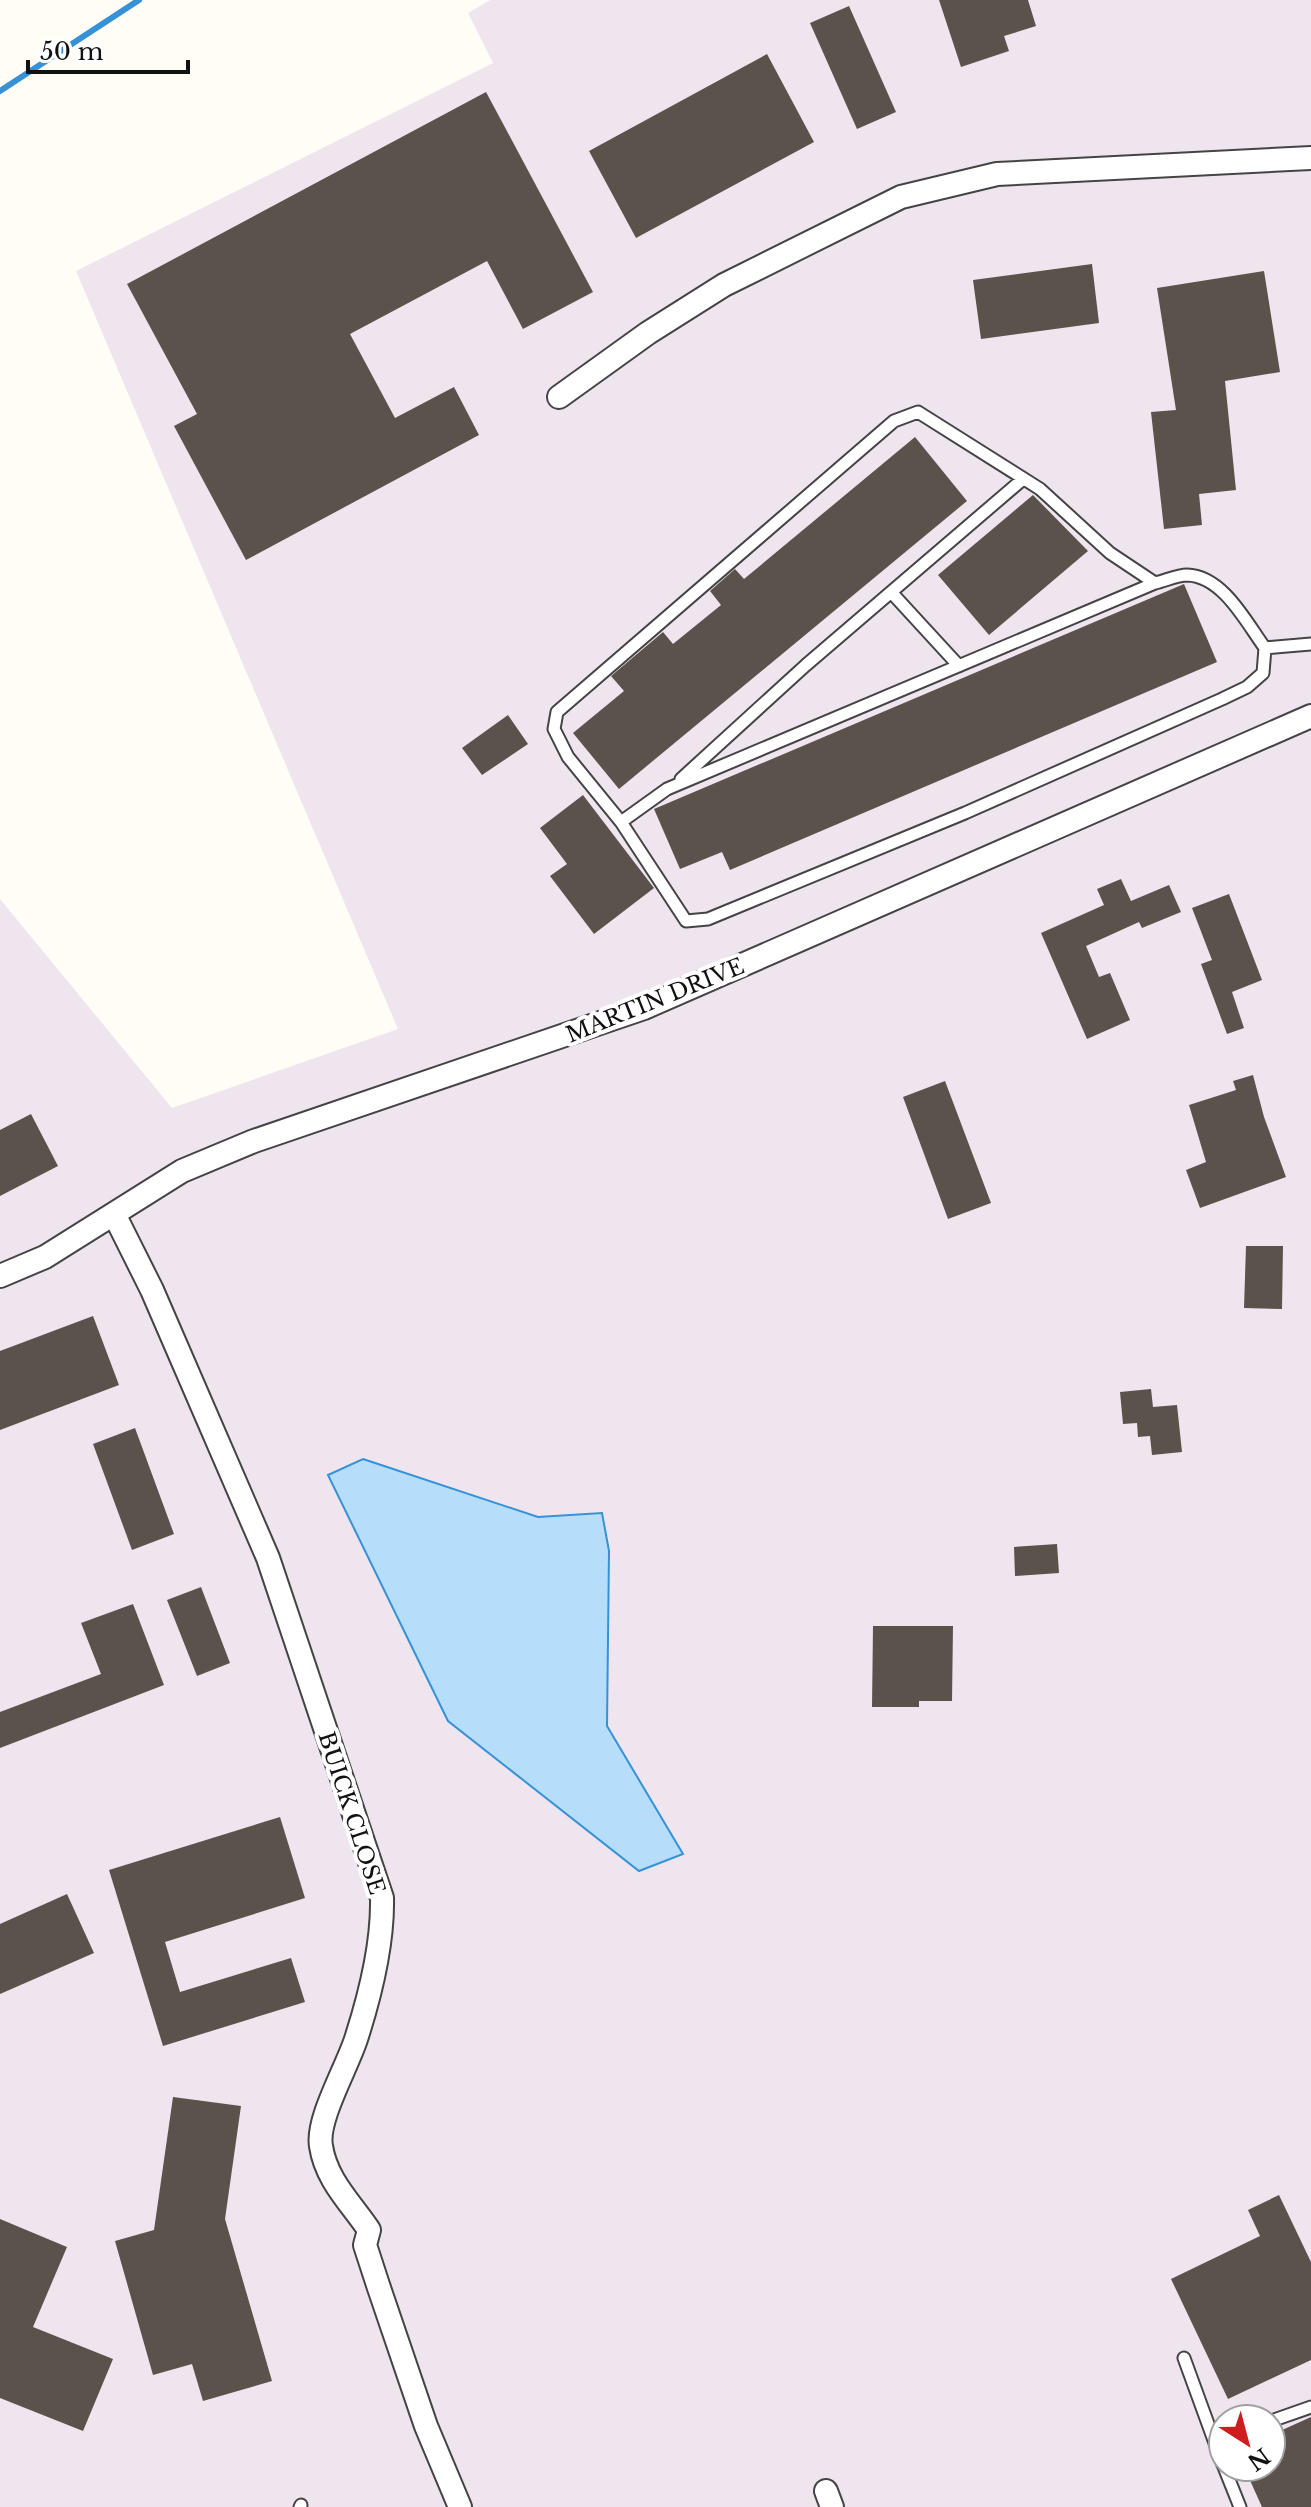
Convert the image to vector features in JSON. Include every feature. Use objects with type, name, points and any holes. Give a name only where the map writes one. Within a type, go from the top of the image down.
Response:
[{"type":"street","points":[[559,397],[648,333],[724,285],[912,194],[997,174],[1311,158]]},
{"type":"street","name":"MARTIN DRIVE","points":[[0,1276],[45,1257],[115,1216],[182,1171],[254,1141],[644,1008],[1311,716]]},
{"type":"street","name":"BUICK CLOSE","points":[[115,1216],[152,1290],[268,1558],[382,1898],[382,1928],[357,2037],[327,2115],[320,2144],[333,2181],[369,2230],[365,2245],[378,2285],[426,2426],[460,2507]]},
{"type":"lane","points":[[667,789],[1155,583],[1186,575],[1214,583],[1265,648],[1263,673],[1247,687],[1222,699],[965,813],[695,923],[686,921],[621,822],[568,757],[554,729],[557,712],[894,421],[918,412],[1040,489],[1110,553],[1155,583]]},
{"type":"lane","points":[[621,822],[667,789],[1023,479]]},
{"type":"lane","points":[[891,592],[959,666]]},
{"type":"lane","points":[[1265,648],[1311,644]]},
{"type":"lane","points":[[1184,2358],[1207,2412]]},
{"type":"lane","points":[[1287,2415],[1311,2407]]},
{"type":"lane","points":[[1230,2483],[1240,2507]]},
{"type":"shaded area","points":[[490,0],[1311,0],[1311,2507],[0,2507],[0,899],[172,1108],[398,1029],[76,271],[493,63],[468,13]]},
{"type":"water","points":[[363,1459],[538,1517],[602,1513],[609,1551],[607,1726],[683,1854],[639,1871],[448,1721],[328,1475]]},
{"type":"building","points":[[939,0],[1028,0],[1036,26],[1004,36],[1009,51],[961,67]]},
{"type":"building","points":[[849,6],[896,112],[857,129],[810,23]]},
{"type":"building","points":[[767,54],[814,142],[636,238],[589,151]]},
{"type":"building","points":[[486,92],[593,292],[523,329],[487,261],[350,334],[395,418],[454,387],[479,435],[246,560],[174,426],[197,414],[127,284]]},
{"type":"building","points":[[1092,264],[1099,323],[981,339],[973,280]]},
{"type":"building","points":[[1264,271],[1280,372],[1225,381],[1236,490],[1199,494],[1202,525],[1164,529],[1151,412],[1176,410],[1157,288]]},
{"type":"building","points":[[915,437],[967,501],[619,789],[573,733],[624,691],[611,676],[663,632],[673,644],[721,605],[710,591],[735,569],[744,579]]},
{"type":"building","points":[[1033,495],[1088,551],[989,635],[938,575]]},
{"type":"building","points":[[1184,584],[1217,662],[730,870],[722,852],[680,869],[654,809]]},
{"type":"building","points":[[508,715],[528,744],[482,775],[462,748]]},
{"type":"building","points":[[583,795],[654,888],[594,934],[550,876],[567,864],[540,828]]},
{"type":"building","points":[[1121,879],[1131,901],[1169,885],[1181,912],[1142,928],[1139,922],[1086,946],[1099,977],[1110,973],[1130,1020],[1087,1039],[1041,933],[1104,905],[1097,889]]},
{"type":"building","points":[[1229,894],[1262,980],[1232,992],[1244,1028],[1227,1034],[1201,964],[1212,960],[1192,908]]},
{"type":"building","points":[[1253,1075],[1264,1117],[1286,1177],[1200,1208],[1186,1170],[1206,1162],[1189,1105],[1236,1090],[1233,1081]]},
{"type":"building","points":[[945,1081],[991,1203],[948,1219],[903,1097]]},
{"type":"building","points":[[31,1114],[58,1166],[0,1196],[0,1130]]},
{"type":"building","points":[[1246,1246],[1283,1246],[1282,1309],[1244,1308]]},
{"type":"building","points":[[93,1316],[119,1385],[0,1430],[0,1351]]},
{"type":"building","points":[[1151,1389],[1153,1407],[1177,1405],[1182,1452],[1152,1455],[1150,1436],[1138,1437],[1137,1423],[1123,1424],[1120,1392]]},
{"type":"building","points":[[135,1428],[174,1534],[132,1550],[93,1444]]},
{"type":"building","points":[[1057,1544],[1059,1573],[1015,1576],[1014,1547]]},
{"type":"building","points":[[201,1587],[230,1663],[197,1676],[167,1600]]},
{"type":"building","points":[[133,1604],[164,1685],[0,1748],[0,1712],[101,1674],[81,1623]]},
{"type":"building","points":[[873,1626],[953,1626],[952,1701],[919,1701],[919,1707],[872,1707]]},
{"type":"building","points":[[280,1817],[305,1898],[165,1942],[180,1992],[291,1958],[305,2002],[163,2046],[109,1870]]},
{"type":"building","points":[[67,1894],[94,1953],[0,1994],[0,1924]]},
{"type":"building","points":[[173,2097],[241,2106],[225,2219],[272,2381],[203,2401],[192,2364],[153,2375],[115,2241],[154,2230]]},
{"type":"building","points":[[1279,2195],[1311,2262],[1311,2360],[1228,2399],[1171,2279],[1260,2236],[1248,2210]]},
{"type":"building","points":[[0,2219],[67,2247],[33,2327],[113,2359],[83,2431],[0,2398]]},
{"type":"building","points":[[1311,2417],[1311,2507],[1262,2507],[1251,2483],[1287,2483],[1287,2428]]},
{"type":"waterway","points":[[0,91],[139,0]]}]
